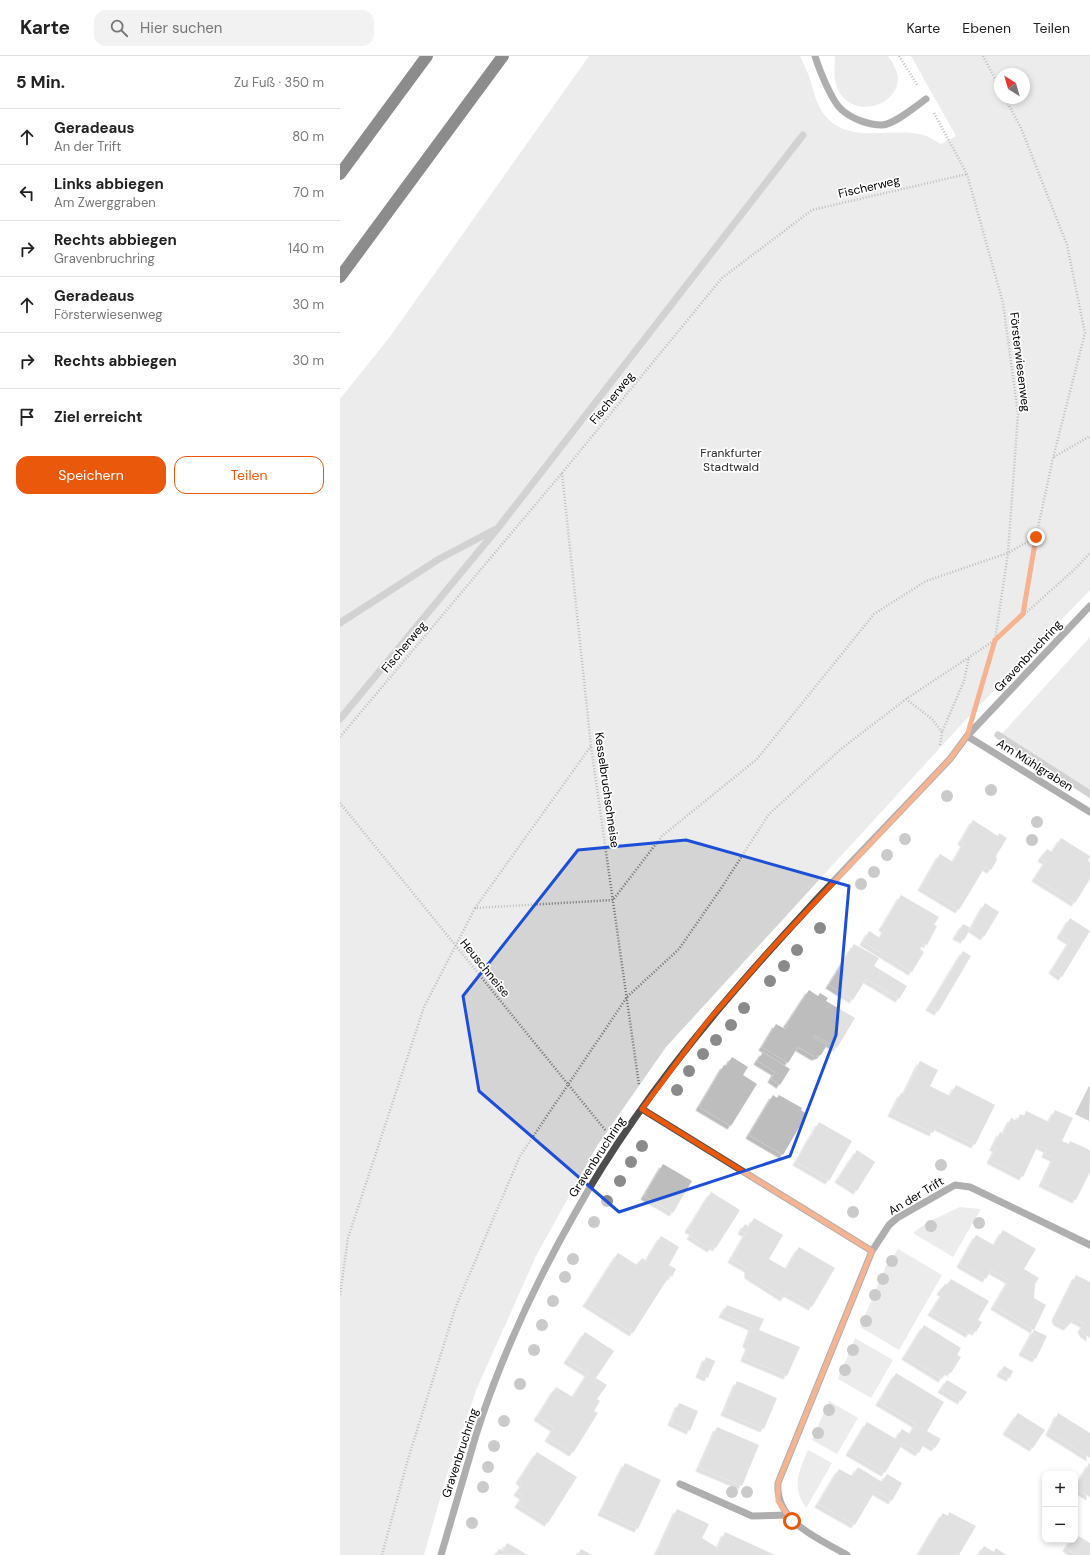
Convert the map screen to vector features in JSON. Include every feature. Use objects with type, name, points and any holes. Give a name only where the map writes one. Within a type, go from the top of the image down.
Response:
[{"type":"highway","points":[[340,174],[427,56]]},
{"type":"highway","points":[[340,277],[503,56]]},
{"type":"street","points":[[815,56],[822,75],[842,110],[859,120],[883,125],[903,116],[926,99]]},
{"type":"street","name":"Gravenbruchring","points":[[441,1555],[477,1433],[512,1340],[574,1214],[617,1144],[707,1022],[770,950],[950,759],[967,736],[1090,606]]},
{"type":"street","name":"Am Mühlgraben","points":[[967,736],[1090,812]]},
{"type":"street","points":[[642,1109],[872,1251]]},
{"type":"street","name":"An der Trift","points":[[847,1555],[798,1526],[787,1515],[778,1501],[778,1483],[872,1251],[889,1225],[897,1218],[955,1185],[970,1187],[1090,1245]]},
{"type":"street","points":[[680,1484],[752,1516],[787,1515]]},
{"type":"path","name":"Försterwiesenweg","points":[[899,56],[926,99],[967,174],[1003,303],[1018,414],[1008,553],[995,640],[976,706]]},
{"type":"path","points":[[983,56],[994,77]]},
{"type":"path","points":[[1008,104],[1021,128],[1067,245],[1085,333],[1036,537],[1023,614]]},
{"type":"path","name":"Fischerweg","points":[[340,737],[562,473],[722,278],[812,210],[967,174]]},
{"type":"path","points":[[1054,458],[1090,436]]},
{"type":"path","name":"Kesselbruchschneise","points":[[562,473],[591,746],[642,1109]]},
{"type":"path","points":[[475,908],[613,900],[662,836],[757,759],[874,614],[926,581],[1008,553],[1036,537]]},
{"type":"path","points":[[382,1555],[408,1459],[456,1306],[520,1156],[627,997],[678,949],[722,887],[769,814],[841,749],[906,699],[995,640],[1074,570],[1090,553]]},
{"type":"path","points":[[939,750],[942,732],[964,681],[969,656]]},
{"type":"path","points":[[906,699],[932,719],[942,732]]},
{"type":"path","points":[[340,1295],[348,1238],[422,1015],[475,908],[591,746]]},
{"type":"path","name":"Heuschneise","points":[[340,803],[456,948],[617,1144]]},
{"type":"highlighted area","points":[[686,840],[849,886],[836,1035],[790,1156],[619,1212],[479,1091],[463,996],[578,850]]},
{"type":"green space","name":"Frankfurter Stadtwald","points":[[589,56],[800,56],[809,76],[818,104],[823,113],[833,123],[843,129],[855,132],[906,133],[922,135],[941,144],[956,136],[911,56],[1090,56],[1090,590],[960,726],[666,1047],[597,1146],[536,1256],[477,1388],[446,1478],[424,1555],[340,1555],[340,399],[389,338]]},
{"type":"green space","points":[[835,56],[888,56],[898,76],[895,89],[889,98],[880,104],[859,106],[849,102],[841,95],[835,81]]},
{"type":"green space","points":[[1090,637],[1090,798],[997,739]]},
{"type":"green space","points":[[960,1207],[981,1209],[953,1257],[913,1233],[928,1222]]},
{"type":"green space","points":[[898,1249],[942,1275],[899,1350],[860,1327],[886,1266]]},
{"type":"green space","points":[[855,1338],[893,1360],[871,1398],[838,1379]]},
{"type":"green space","points":[[829,1401],[858,1418],[837,1454],[812,1440]]},
{"type":"green space","points":[[808,1450],[832,1463],[806,1508],[799,1493],[798,1479],[799,1472]]},
{"type":"shaded area","points":[[1089,1086],[1090,1087],[1089,1121],[1075,1114]]},
{"type":"building","points":[[973,820],[998,836],[999,833],[1007,838],[996,856],[997,860],[991,870],[985,867],[959,910],[921,887],[940,854],[953,862],[964,843],[961,841]]},
{"type":"building","points":[[1061,838],[1090,856],[1088,861],[1090,862],[1090,879],[1075,903],[1035,878],[1046,861],[1041,858],[1047,849],[1052,852]]},
{"type":"building","points":[[901,895],[939,917],[934,925],[937,926],[927,945],[924,943],[920,949],[924,952],[912,972],[863,942],[869,931],[880,938],[885,929],[882,927]]},
{"type":"building","points":[[985,903],[999,912],[984,937],[971,928]]},
{"type":"building","points":[[1070,918],[1090,931],[1062,977],[1052,970],[1070,941],[1060,935]]},
{"type":"building","points":[[963,924],[971,928],[964,940],[956,936]]},
{"type":"building","points":[[854,944],[879,958],[874,966],[907,986],[899,999],[866,979],[853,1000],[829,985]]},
{"type":"building","points":[[963,951],[971,956],[938,1012],[929,1007]]},
{"type":"building","points":[[809,990],[818,996],[820,993],[828,998],[826,1001],[855,1018],[837,1048],[815,1035],[813,1037],[827,1045],[821,1055],[815,1057],[798,1047],[788,1063],[762,1047],[776,1024],[785,1029],[788,1026],[786,1025]]},
{"type":"building","points":[[763,1052],[790,1069],[780,1085],[771,1079],[775,1072],[757,1061]]},
{"type":"building","points":[[732,1057],[748,1067],[743,1075],[757,1084],[731,1126],[699,1107],[724,1065],[726,1066]]},
{"type":"building","points":[[920,1061],[938,1070],[930,1086],[950,1096],[956,1085],[995,1105],[975,1145],[936,1126],[933,1133],[891,1113],[901,1093],[904,1094]]},
{"type":"building","points":[[773,1095],[777,1098],[779,1095],[802,1108],[801,1110],[807,1114],[783,1155],[749,1135]]},
{"type":"building","points":[[1055,1110],[1073,1118],[1062,1141],[1069,1144],[1070,1141],[1090,1150],[1090,1172],[1076,1200],[1042,1183],[1054,1158],[1045,1154],[1047,1149],[1038,1145],[1023,1177],[990,1160],[996,1148],[993,1147],[1000,1132],[1003,1134],[1011,1118],[1017,1121],[1020,1114],[1024,1116],[1026,1111],[1049,1122]]},
{"type":"building","points":[[819,1122],[852,1141],[829,1181],[796,1162]]},
{"type":"building","points":[[857,1150],[875,1162],[857,1191],[838,1179]]},
{"type":"building","points":[[663,1164],[692,1181],[673,1213],[644,1196]]},
{"type":"building","points":[[711,1192],[740,1210],[716,1248],[713,1246],[711,1249],[690,1236],[693,1232],[688,1229]]},
{"type":"building","points":[[754,1218],[783,1235],[769,1259],[786,1269],[799,1247],[835,1268],[812,1307],[787,1293],[784,1298],[748,1275],[748,1269],[731,1259],[746,1233],[741,1231],[745,1224],[749,1227]]},
{"type":"building","points":[[1003,1230],[1036,1249],[1024,1269],[1039,1278],[1035,1284],[1034,1298],[1046,1305],[1034,1330],[994,1306],[1009,1280],[991,1270],[986,1279],[960,1264],[976,1235],[994,1245]]},
{"type":"building","points":[[661,1236],[679,1247],[669,1265],[676,1269],[672,1277],[670,1275],[633,1333],[586,1303],[618,1253],[637,1265],[642,1258],[646,1261]]},
{"type":"building","points":[[1076,1275],[1090,1282],[1090,1338],[1084,1334],[1081,1329],[1084,1324],[1074,1319],[1067,1327],[1057,1322],[1055,1317]]},
{"type":"building","points":[[951,1279],[989,1301],[978,1320],[982,1322],[976,1332],[972,1330],[969,1334],[931,1312],[943,1293],[940,1291]]},
{"type":"building","points":[[727,1305],[764,1319],[759,1330],[800,1347],[787,1376],[744,1358],[749,1346],[746,1343],[752,1327],[722,1314]]},
{"type":"building","points":[[924,1325],[961,1348],[957,1355],[961,1357],[951,1373],[947,1371],[942,1379],[905,1356]]},
{"type":"building","points":[[1034,1330],[1047,1336],[1036,1359],[1022,1352]]},
{"type":"building","points":[[585,1332],[614,1351],[596,1378],[607,1385],[597,1399],[600,1401],[594,1411],[598,1413],[573,1453],[548,1438],[554,1428],[537,1417],[556,1387],[573,1397],[588,1373],[567,1360]]},
{"type":"building","points":[[706,1357],[715,1361],[708,1378],[699,1374]]},
{"type":"building","points":[[1004,1366],[1013,1371],[1010,1378],[1000,1373]]},
{"type":"building","points":[[896,1373],[944,1402],[927,1431],[941,1439],[935,1448],[925,1442],[919,1453],[903,1443],[885,1473],[849,1452],[867,1422],[896,1439],[902,1429],[910,1434],[916,1424],[879,1402]]},
{"type":"building","points":[[947,1380],[967,1392],[961,1401],[941,1389]]},
{"type":"building","points":[[737,1381],[777,1398],[764,1429],[724,1412]]},
{"type":"building","points":[[679,1403],[698,1411],[690,1431],[671,1422]]},
{"type":"building","points":[[1018,1413],[1045,1430],[1033,1448],[1006,1431]]},
{"type":"building","points":[[1058,1413],[1090,1433],[1090,1458],[1049,1432]]},
{"type":"building","points":[[717,1427],[759,1445],[742,1486],[699,1468]]},
{"type":"building","points":[[537,1452],[577,1477],[548,1523],[518,1504],[523,1496],[517,1492],[523,1483],[519,1480]]},
{"type":"building","points":[[1090,1462],[1090,1497],[1078,1490],[1078,1483]]},
{"type":"building","points":[[625,1463],[661,1480],[638,1529],[601,1512]]},
{"type":"building","points":[[858,1467],[882,1482],[887,1474],[902,1483],[892,1501],[875,1491],[855,1525],[818,1504],[839,1469],[852,1476]]},
{"type":"building","points":[[677,1509],[709,1524],[702,1538],[718,1548],[725,1532],[775,1555],[656,1555]]},
{"type":"building","points":[[949,1512],[976,1526],[959,1555],[918,1555],[943,1513],[948,1516]]},
{"type":"building","points":[[1078,1536],[1090,1543],[1090,1555],[1076,1555],[1066,1548],[1069,1543],[1078,1543]]},
{"type":"building","points":[[507,1543],[528,1555],[496,1554],[499,1549],[503,1551]]},
{"type":"building","points":[[984,1546],[994,1552],[996,1548],[1006,1555],[978,1555]]},
{"type":"building","points":[[581,1549],[592,1555],[578,1555]]},
{"type":"waterway","points":[[340,719],[498,528],[803,135]]},
{"type":"waterway","points":[[340,623],[439,559],[494,530]]},
{"type":"waterway","points":[[998,735],[1090,794]]},
{"type":"route","points":[[792,1521],[778,1501],[778,1483],[782,1469],[872,1251],[642,1109],[707,1022],[770,950],[950,759],[967,736],[995,640],[1023,614],[1036,537]]}]
